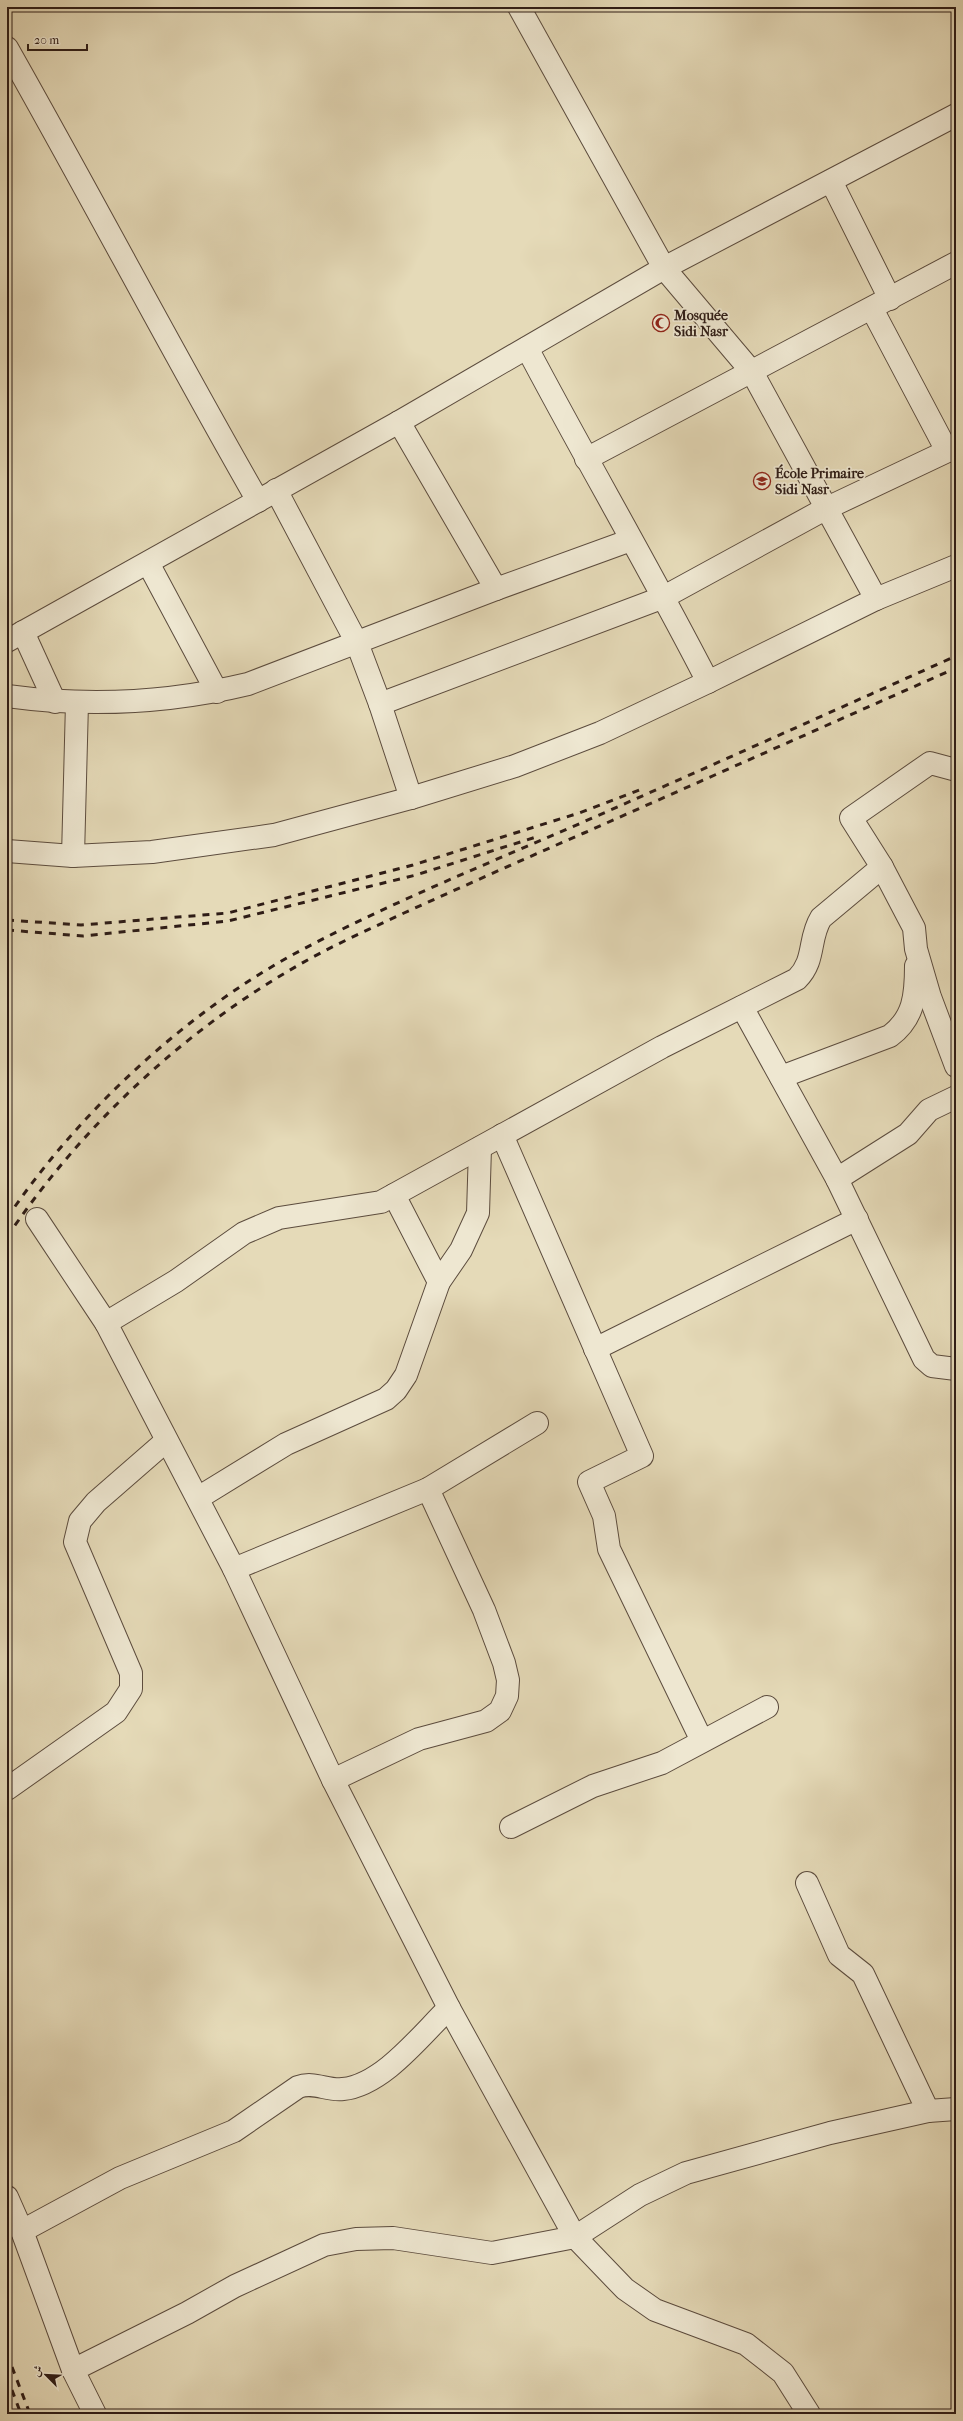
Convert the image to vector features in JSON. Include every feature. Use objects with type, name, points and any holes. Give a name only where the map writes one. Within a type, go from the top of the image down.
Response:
[{"type":"street","points":[[519,7],[664,268],[752,372],[876,599]]},
{"type":"street","points":[[7,48],[58,137],[178,361],[267,495],[357,643],[380,704],[411,798]]},
{"type":"street","points":[[55,702],[15,636],[399,422],[664,268],[956,115]]},
{"type":"street","points":[[831,181],[890,299]]},
{"type":"street","points":[[586,459],[872,310],[956,264]]},
{"type":"street","points":[[380,704],[664,597],[826,509],[952,449],[872,310]]},
{"type":"street","points":[[527,348],[586,459],[664,597],[708,682]]},
{"type":"street","points":[[399,422],[496,589]]},
{"type":"street","points":[[7,696],[77,703],[158,700],[217,692],[248,684],[496,589],[631,540]]},
{"type":"street","points":[[148,563],[217,692]]},
{"type":"street","points":[[7,852],[73,856],[152,852],[274,835],[411,798],[515,766],[586,738],[708,682],[876,599],[956,566]]},
{"type":"street","points":[[73,856],[77,703]]},
{"type":"street","points":[[781,1077],[890,1036],[899,1029],[908,1018],[912,1006],[916,982],[916,949],[914,928],[882,867],[851,818],[930,763],[956,770]]},
{"type":"street","points":[[106,1323],[176,1280],[244,1233],[280,1218],[381,1202],[662,1047],[797,979],[804,972],[810,960],[814,929],[820,918],[882,867]]},
{"type":"street","points":[[916,949],[930,997],[956,1066]]},
{"type":"street","points":[[742,1007],[837,1179],[924,1359],[932,1366],[956,1369]]},
{"type":"street","points":[[837,1179],[908,1134],[929,1110],[956,1096]]},
{"type":"street","points":[[502,1135],[642,1456],[589,1482],[604,1516],[609,1549],[702,1741]]},
{"type":"street","points":[[198,1498],[286,1444],[386,1399],[391,1395],[406,1375],[439,1282],[462,1250],[478,1213],[480,1148]]},
{"type":"street","points":[[394,1195],[439,1282]]},
{"type":"street","points":[[37,1219],[106,1323],[166,1441],[198,1498],[234,1569],[333,1780],[449,2008],[575,2238],[625,2289],[655,2310],[746,2344],[782,2372],[809,2414]]},
{"type":"street","points":[[595,1349],[857,1219]]},
{"type":"street","points":[[234,1569],[428,1489],[537,1423]]},
{"type":"street","points":[[7,1789],[116,1712],[131,1689],[131,1673],[74,1542],[80,1521],[96,1502],[166,1441]]},
{"type":"street","points":[[333,1780],[419,1739],[486,1721],[500,1711],[507,1696],[508,1680],[504,1663],[484,1610],[428,1489]]},
{"type":"street","points":[[511,1827],[594,1786],[662,1763],[767,1707]]},
{"type":"street","points":[[807,1883],[839,1954],[863,1974],[928,2111]]},
{"type":"street","points":[[22,2231],[141,2168],[234,2131],[298,2087],[306,2084],[343,2090],[373,2078],[406,2051],[449,2008]]},
{"type":"street","points":[[73,2370],[187,2313],[234,2286],[324,2245],[356,2239],[393,2238],[492,2253],[575,2238],[640,2195],[686,2172],[830,2133],[928,2111],[956,2109]]},
{"type":"street","points":[[7,2197],[22,2231],[73,2370],[95,2414]]},
{"type":"railway","points":[[7,1218],[35,1179],[66,1141],[100,1104],[136,1070],[173,1037],[212,1006],[294,954],[400,902],[956,656]]},
{"type":"railway","points":[[7,1237],[36,1196],[67,1158],[101,1120],[137,1085],[174,1052],[214,1021],[255,992],[297,966],[336,945],[404,913],[956,668]]},
{"type":"railway","points":[[7,920],[81,925],[228,913],[413,865],[579,813],[642,789]]},
{"type":"railway","points":[[7,930],[83,936],[228,921],[416,875],[536,837]]},
{"type":"railway","points":[[7,2354],[30,2414]]},
{"type":"railway","points":[[7,2377],[21,2414]]},
{"type":"place","name":"Mosquée Sidi Nasr","points":[[661,323]]},
{"type":"place","name":"École Primaire Sidi Nasr","points":[[762,481]]}]
